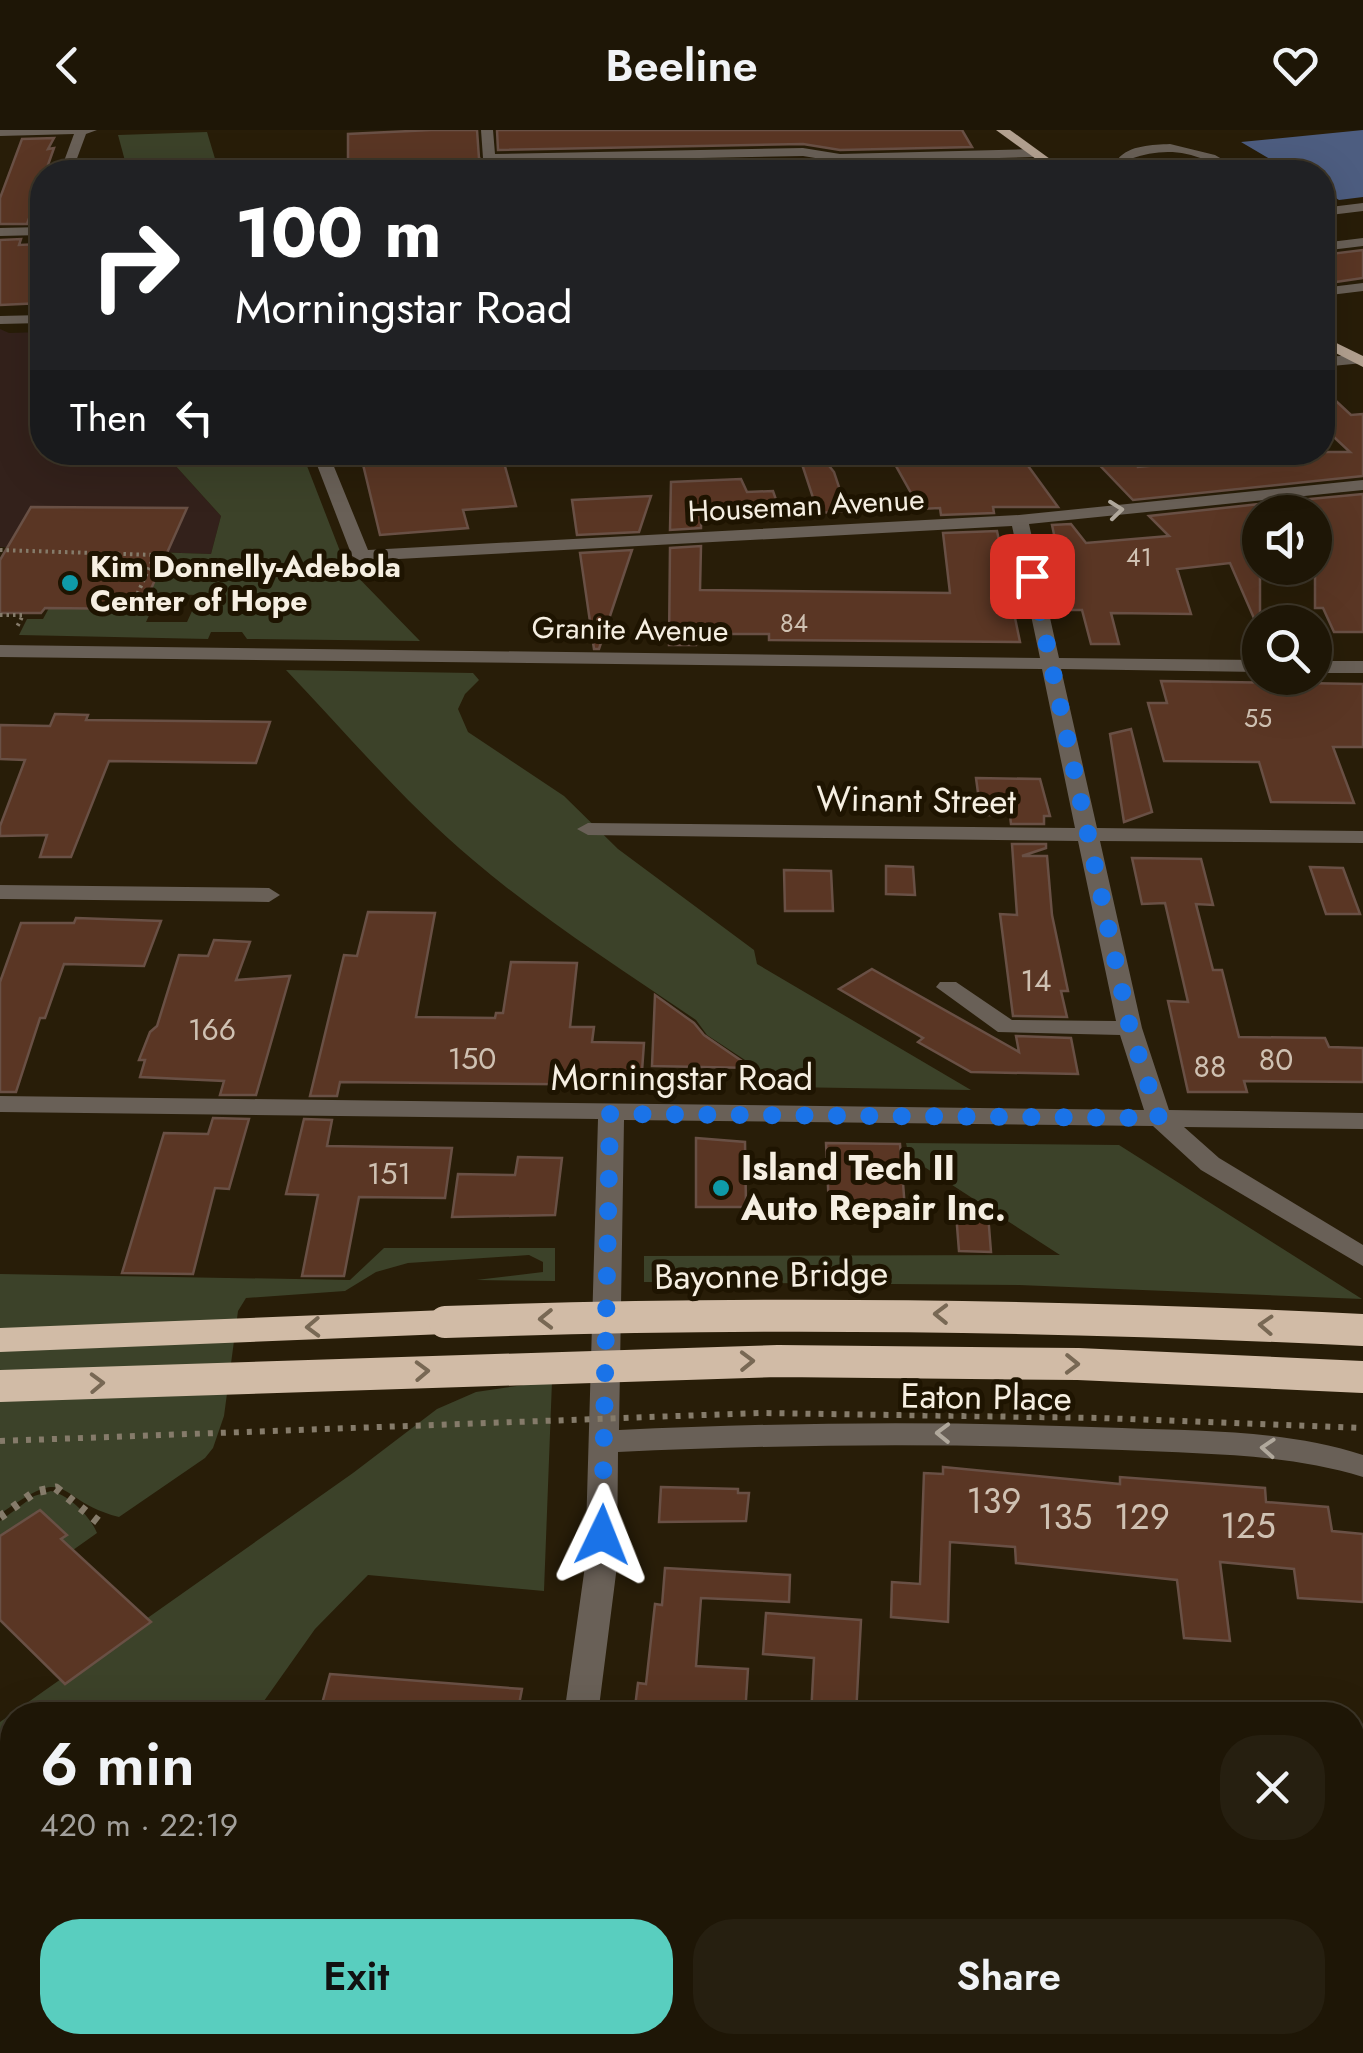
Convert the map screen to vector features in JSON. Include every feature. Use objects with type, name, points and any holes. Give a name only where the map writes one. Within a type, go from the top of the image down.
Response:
[{"type":"highway","name":"Bayonne Bridge","points":[[0,1340],[514,1319],[817,1313],[1106,1318],[1363,1330]]},
{"type":"highway","points":[[0,1386],[778,1361],[1097,1365],[1363,1377]]},
{"type":"main road","points":[[1002,130],[1044,160]]},
{"type":"main road","points":[[1335,347],[1361,361]]},
{"type":"street","points":[[70,160],[81,130]]},
{"type":"street","points":[[0,132],[91,130]]},
{"type":"street","points":[[487,130],[490,160]]},
{"type":"street","points":[[1125,160],[1126,156],[1175,146],[1216,160]]},
{"type":"street","points":[[535,160],[642,148],[803,152],[840,158],[1034,153]]},
{"type":"street","points":[[1335,210],[1363,207]]},
{"type":"street","points":[[1335,230],[1363,227]]},
{"type":"street","points":[[0,232],[30,231]]},
{"type":"street","points":[[1335,246],[1363,242]]},
{"type":"street","points":[[1335,290],[1363,286]]},
{"type":"street","points":[[0,320],[30,319]]},
{"type":"street","points":[[1342,351],[1363,343]]},
{"type":"street","points":[[1335,362],[1361,361]]},
{"type":"street","name":"Houseman Avenue","points":[[325,465],[361,556],[1019,520],[1363,484]]},
{"type":"street","points":[[1019,520],[1130,1028],[1159,1118],[1210,1164],[1363,1258]]},
{"type":"street","name":"Granite Avenue","points":[[5,644],[258,654],[1242,666]]},
{"type":"street","points":[[1332,667],[1363,668]]},
{"type":"street","name":"Winant Street","points":[[588,829],[1363,837]]},
{"type":"street","points":[[0,892],[269,896]]},
{"type":"street","points":[[948,987],[1007,1027],[1130,1028]]},
{"type":"street","name":"Morningstar Road","points":[[0,1104],[1363,1122]]},
{"type":"street","points":[[583,1702],[602,1566],[610,1114]]},
{"type":"street","name":"Eaton Place","points":[[605,1442],[772,1434],[1028,1434],[1312,1452],[1363,1466]]},
{"type":"path","points":[[0,550],[155,555],[131,608]]},
{"type":"path","points":[[0,615],[23,615],[5,644]]},
{"type":"path","points":[[0,1441],[759,1413],[1154,1419],[1363,1428]]},
{"type":"path","points":[[0,1517],[35,1492],[56,1488],[106,1527]]},
{"type":"shaded area","points":[[0,329],[30,332],[30,465],[175,465],[221,516],[211,554],[0,547]]},
{"type":"green space","points":[[207,132],[215,160],[125,160],[118,135]]},
{"type":"green space","points":[[175,465],[307,465],[345,564],[420,641],[247,639],[242,632],[211,632],[208,639],[19,635],[27,619],[43,619],[49,608],[133,609],[158,555],[0,547],[211,554],[221,516]],"holes":[[[159,594],[199,595],[187,622],[146,622]]]},
{"type":"green space","points":[[286,670],[473,673],[479,680],[465,694],[458,709],[468,732],[564,796],[618,849],[754,950],[757,964],[971,1090],[786,1087],[707,1035],[696,1020],[499,882],[400,792]]},
{"type":"green space","points":[[906,1143],[1119,1145],[1362,1299],[1019,1285],[644,1282],[644,1256],[1060,1255],[909,1157]]},
{"type":"green space","points":[[384,1248],[555,1248],[555,1281],[476,1280],[543,1272],[543,1262],[529,1255],[408,1263],[376,1272],[345,1291],[246,1298],[238,1311],[224,1416],[213,1448],[205,1458],[119,1517],[52,1487],[24,1498],[0,1514],[0,1274],[350,1280]]},
{"type":"green space","points":[[552,1381],[544,1591],[368,1575],[315,1629],[264,1702],[28,1702],[353,1473],[437,1409],[476,1392]]},
{"type":"green space","points":[[51,1491],[78,1507],[97,1533],[73,1550],[61,1539],[67,1534],[40,1510],[0,1536],[0,1521],[34,1496]]},
{"type":"water","points":[[1363,130],[1363,197],[1335,198],[1335,160],[1272,160],[1241,142]]},
{"type":"building","points":[[477,130],[482,160],[348,160],[348,134]]},
{"type":"building","points":[[497,130],[962,130],[972,147],[840,150],[803,144],[498,150]]},
{"type":"building","points":[[54,138],[48,149],[54,148],[50,160],[30,160],[27,224],[0,224],[0,198],[22,139]]},
{"type":"building","points":[[21,239],[19,245],[30,245],[30,304],[0,305],[0,240]]},
{"type":"building","points":[[1363,250],[1363,278],[1335,282],[1335,253]]},
{"type":"building","points":[[1335,400],[1351,415],[1363,414],[1363,476],[1133,500],[1099,465],[1335,465],[1335,452],[1350,452],[1335,438]]},
{"type":"building","points":[[363,465],[505,465],[516,506],[463,510],[468,528],[380,535]]},
{"type":"building","points":[[802,465],[828,465],[847,511],[818,513]]},
{"type":"building","points":[[1027,465],[1058,507],[993,507],[994,513],[941,515],[940,508],[920,509],[896,466]]},
{"type":"building","points":[[741,479],[747,492],[773,491],[782,517],[701,522],[701,528],[670,530],[671,482]]},
{"type":"building","points":[[1363,494],[1363,632],[1334,632],[1332,605],[1315,605],[1315,585],[1332,585],[1332,497]]},
{"type":"building","points":[[651,496],[639,532],[577,535],[572,500]]},
{"type":"building","points":[[1242,506],[1242,585],[1260,585],[1260,605],[1248,605],[1230,563],[1177,569],[1191,614],[1111,613],[1119,644],[1091,644],[1082,610],[1070,610],[1052,525],[1071,524],[1086,543],[1169,536],[1149,516]]},
{"type":"building","points":[[31,507],[187,508],[142,609],[45,608],[41,613],[0,613],[0,560]]},
{"type":"building","points":[[997,531],[1020,642],[769,640],[769,634],[697,634],[696,645],[669,645],[670,548],[701,546],[700,590],[950,593],[943,533]]},
{"type":"building","points":[[632,550],[599,649],[594,649],[580,553]]},
{"type":"building","points":[[1161,681],[1242,682],[1242,695],[1332,695],[1332,684],[1363,684],[1363,747],[1333,747],[1354,803],[1271,802],[1259,762],[1164,761],[1148,703],[1167,703]]},
{"type":"building","points":[[55,714],[88,715],[86,720],[270,722],[256,763],[109,761],[71,857],[40,857],[47,835],[0,836],[0,826],[25,760],[0,759],[0,725],[50,726]]},
{"type":"building","points":[[1131,729],[1152,812],[1124,822],[1110,734]]},
{"type":"building","points":[[976,778],[1040,779],[1050,816],[1044,816],[1044,824],[1011,824],[1010,815],[981,815]]},
{"type":"building","points":[[1012,844],[1046,844],[1046,848],[1022,856],[1047,856],[1052,915],[1068,991],[1061,991],[1067,1017],[1013,1016],[1000,914],[1017,915]]},
{"type":"building","points":[[1132,858],[1201,859],[1213,905],[1196,904],[1213,970],[1222,970],[1239,1037],[1325,1038],[1329,1047],[1363,1048],[1363,1082],[1244,1081],[1247,1092],[1188,1092],[1168,1001],[1188,1002],[1165,903],[1142,904]]},
{"type":"building","points":[[886,866],[913,867],[915,895],[886,894]]},
{"type":"building","points":[[1310,867],[1343,868],[1360,914],[1326,914]]},
{"type":"building","points":[[784,870],[831,871],[833,911],[785,911]]},
{"type":"building","points":[[368,912],[435,913],[416,1017],[495,1018],[496,1013],[503,1013],[511,962],[577,963],[570,1027],[594,1027],[592,1042],[644,1043],[641,1085],[340,1082],[337,1096],[310,1096],[344,955],[357,956]]},
{"type":"building","points":[[76,918],[161,921],[144,966],[64,964],[45,1018],[40,1018],[16,1092],[0,1092],[0,982],[21,923],[74,923]]},
{"type":"building","points":[[214,940],[250,942],[236,980],[290,976],[256,1095],[220,1095],[224,1081],[140,1077],[145,1060],[139,1060],[150,1032],[157,1026],[179,955],[208,956]]},
{"type":"building","points":[[872,969],[1019,1052],[1016,1036],[1071,1038],[1078,1074],[971,1072],[918,1042],[923,1038],[839,989]]},
{"type":"building","points":[[655,995],[704,1035],[752,1068],[652,1066]]},
{"type":"building","points":[[213,1118],[249,1119],[229,1189],[215,1188],[193,1274],[122,1273],[164,1133],[208,1134]]},
{"type":"building","points":[[304,1119],[332,1120],[327,1146],[452,1148],[445,1198],[359,1197],[344,1276],[302,1276],[318,1195],[286,1194]]},
{"type":"building","name":"Island Tech II Auto Repair Inc.","points":[[696,1138],[745,1142],[746,1207],[696,1207]]},
{"type":"building","points":[[826,1143],[900,1144],[905,1209],[829,1208]]},
{"type":"building","points":[[518,1157],[562,1158],[555,1215],[452,1217],[458,1174],[515,1175]]},
{"type":"building","points":[[956,1213],[988,1214],[991,1252],[959,1251]]},
{"type":"building","points":[[943,1467],[1120,1484],[1120,1477],[1265,1488],[1266,1502],[1328,1507],[1332,1531],[1363,1534],[1363,1602],[1298,1598],[1294,1569],[1220,1562],[1230,1641],[1184,1638],[1177,1580],[1016,1563],[1015,1547],[950,1542],[948,1622],[891,1617],[892,1582],[920,1584],[924,1473],[943,1474]]},
{"type":"building","points":[[661,1487],[738,1489],[738,1493],[749,1493],[746,1521],[659,1522]]},
{"type":"building","points":[[40,1510],[67,1535],[61,1539],[151,1622],[65,1684],[0,1620],[0,1536]]},
{"type":"building","points":[[665,1568],[790,1575],[789,1602],[701,1598],[696,1666],[748,1669],[746,1702],[636,1702],[638,1683],[646,1684],[655,1604],[662,1605]]},
{"type":"building","points":[[766,1613],[861,1620],[857,1702],[812,1702],[814,1658],[763,1654]]},
{"type":"building","points":[[330,1674],[522,1689],[520,1702],[322,1702]]},
{"type":"place","name":"Kim Donnelly-Adebola Center of Hope","points":[[70,583]]},
{"type":"place","name":"Island Tech II Auto Repair Inc.","points":[[721,1188]]},
{"type":"route","points":[[602,1535],[610,1114],[1159,1118],[1130,1028],[1032,576]]}]
